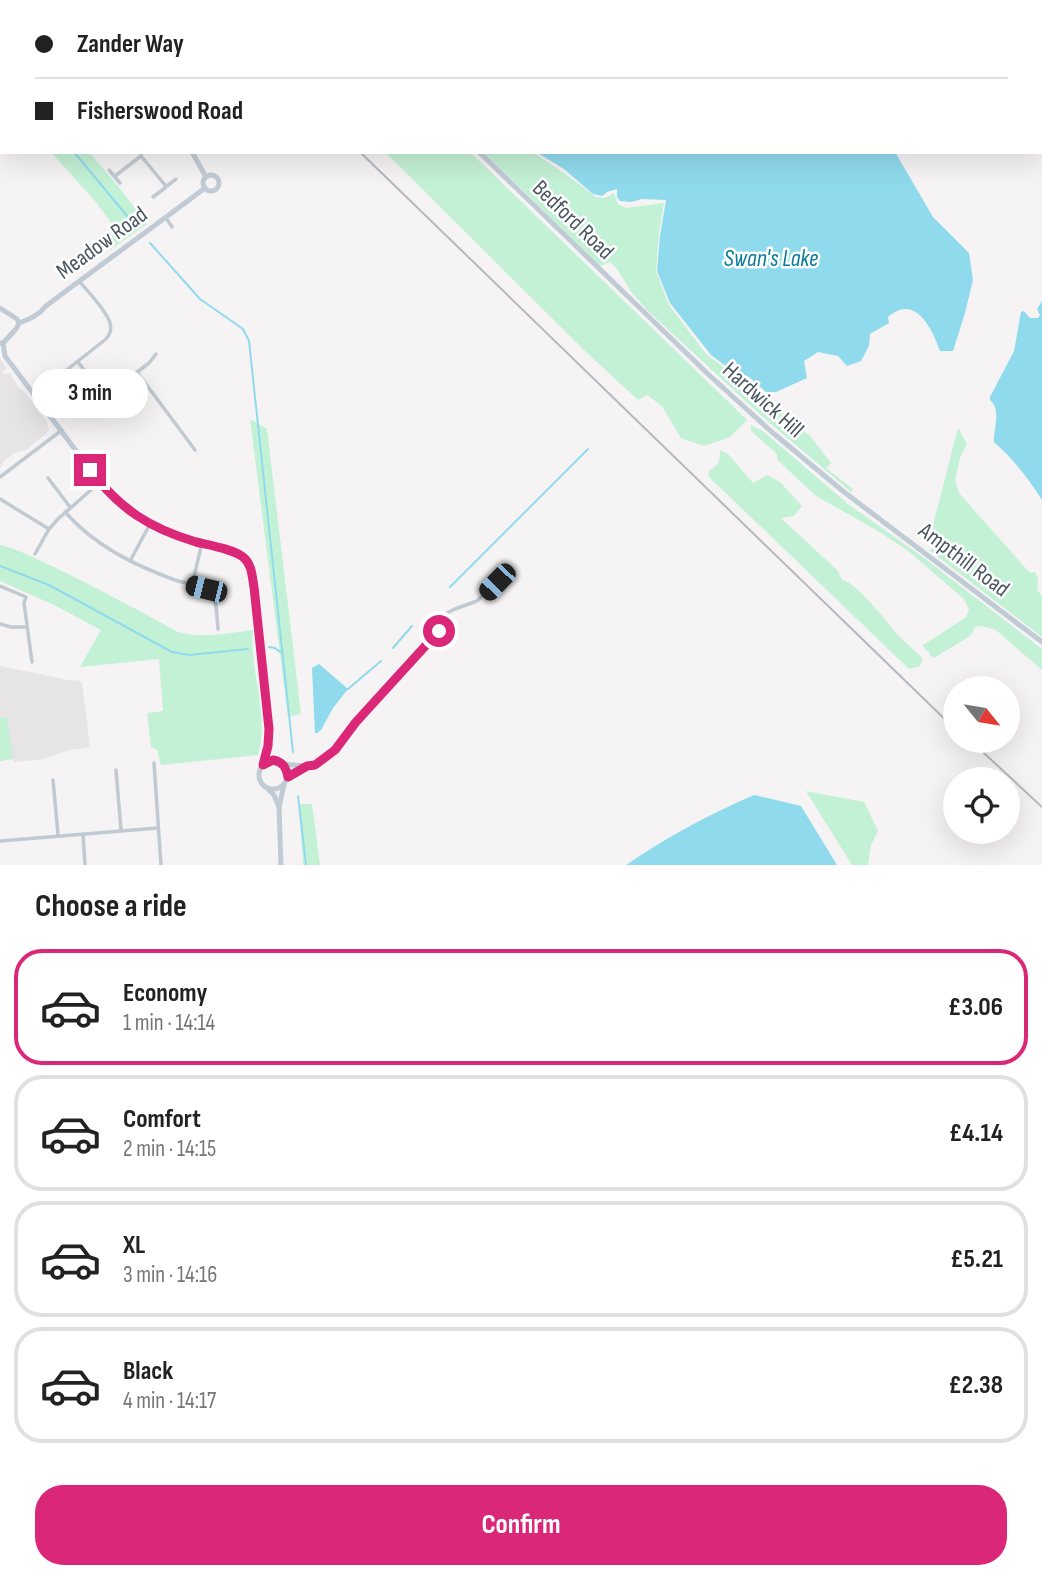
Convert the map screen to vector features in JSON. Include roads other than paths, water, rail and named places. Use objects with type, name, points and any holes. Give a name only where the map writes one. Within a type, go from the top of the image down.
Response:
[{"type":"street","points":[[115,176],[141,154],[165,185]]},
{"type":"street","points":[[193,154],[206,177]]},
{"type":"street","name":"Bedford Road","points":[[481,154],[644,313]]},
{"type":"street","points":[[109,170],[120,183]]},
{"type":"street","points":[[215,176],[219,184],[213,191],[205,188],[203,183],[206,177],[215,176]]},
{"type":"street","points":[[153,197],[176,179]]},
{"type":"street","name":"Meadow Road","points":[[2,343],[16,330],[19,323],[42,311],[81,283],[205,188]]},
{"type":"street","points":[[166,218],[172,227]]},
{"type":"street","points":[[35,395],[106,340],[111,327],[109,319],[81,283]]},
{"type":"street","points":[[0,308],[19,323]]},
{"type":"street","name":"Hardwick Hill","points":[[644,313],[764,425],[864,507]]},
{"type":"street","points":[[2,343],[5,356],[99,482],[132,513],[177,536],[240,554],[250,563],[269,729],[268,746],[259,776],[274,795],[279,807]]},
{"type":"street","points":[[79,361],[102,393],[107,395],[149,363],[156,354]]},
{"type":"street","points":[[137,372],[195,450]]},
{"type":"street","points":[[0,477],[62,430]]},
{"type":"street","points":[[48,478],[71,508]]},
{"type":"street","points":[[35,554],[49,529],[99,482]]},
{"type":"street","points":[[0,499],[49,529]]},
{"type":"street","name":"Ampthill Road","points":[[864,507],[1042,642]]},
{"type":"street","points":[[65,512],[93,539],[130,561],[212,593],[218,629]]},
{"type":"street","points":[[130,561],[150,524]]},
{"type":"street","points":[[192,585],[202,543]]},
{"type":"street","points":[[423,647],[426,620],[477,601],[500,578]]},
{"type":"street","points":[[0,586],[26,597],[24,603],[32,662]]},
{"type":"street","points":[[263,765],[269,761],[315,765],[335,750],[356,722],[439,631],[450,612]]},
{"type":"street","points":[[437,618],[441,625]]},
{"type":"street","points":[[0,624],[27,627]]},
{"type":"street","points":[[425,630],[435,634]]},
{"type":"street","points":[[268,746],[273,756],[286,768],[288,777]]},
{"type":"street","points":[[154,763],[161,865]]},
{"type":"street","points":[[281,865],[279,807],[284,784],[288,777],[307,766]]},
{"type":"street","points":[[116,770],[121,830]]},
{"type":"street","points":[[53,780],[58,835]]},
{"type":"street","points":[[268,788],[277,789],[284,784]]},
{"type":"street","points":[[0,841],[158,828]]},
{"type":"street","points":[[83,834],[85,865]]},
{"type":"water","name":"Swan's Lake","points":[[539,154],[896,154],[933,217],[969,253],[973,280],[953,351],[940,351],[921,316],[906,309],[888,317],[889,323],[870,334],[869,346],[861,361],[847,366],[838,356],[818,352],[804,361],[807,378],[776,392],[766,392],[749,377],[731,370],[711,355],[670,303],[657,271],[666,200],[620,201],[617,189],[602,196],[593,194],[564,169]]},
{"type":"water","points":[[1042,301],[1042,500],[1020,469],[994,442],[996,409],[990,397],[1014,351],[1021,312],[1024,311],[1030,318],[1038,318],[1040,315],[1037,309]]},
{"type":"water","points":[[319,664],[348,689],[321,730],[315,733],[312,668]]},
{"type":"water","points":[[754,795],[801,806],[837,865],[626,865],[688,827]]},
{"type":"waterway","points":[[76,154],[137,228]]},
{"type":"waterway","points":[[150,243],[200,299],[243,329],[249,341],[293,752]]},
{"type":"waterway","points":[[450,587],[588,449]]},
{"type":"waterway","points":[[0,566],[49,585],[172,652],[189,655],[248,649]]},
{"type":"waterway","points":[[393,648],[412,626]]},
{"type":"waterway","points":[[269,647],[280,652]]},
{"type":"waterway","points":[[348,689],[381,661]]},
{"type":"waterway","points":[[298,796],[306,865]]},
{"type":"railway","points":[[362,154],[943,717]]},
{"type":"railway","points":[[984,753],[1042,807]]}]
